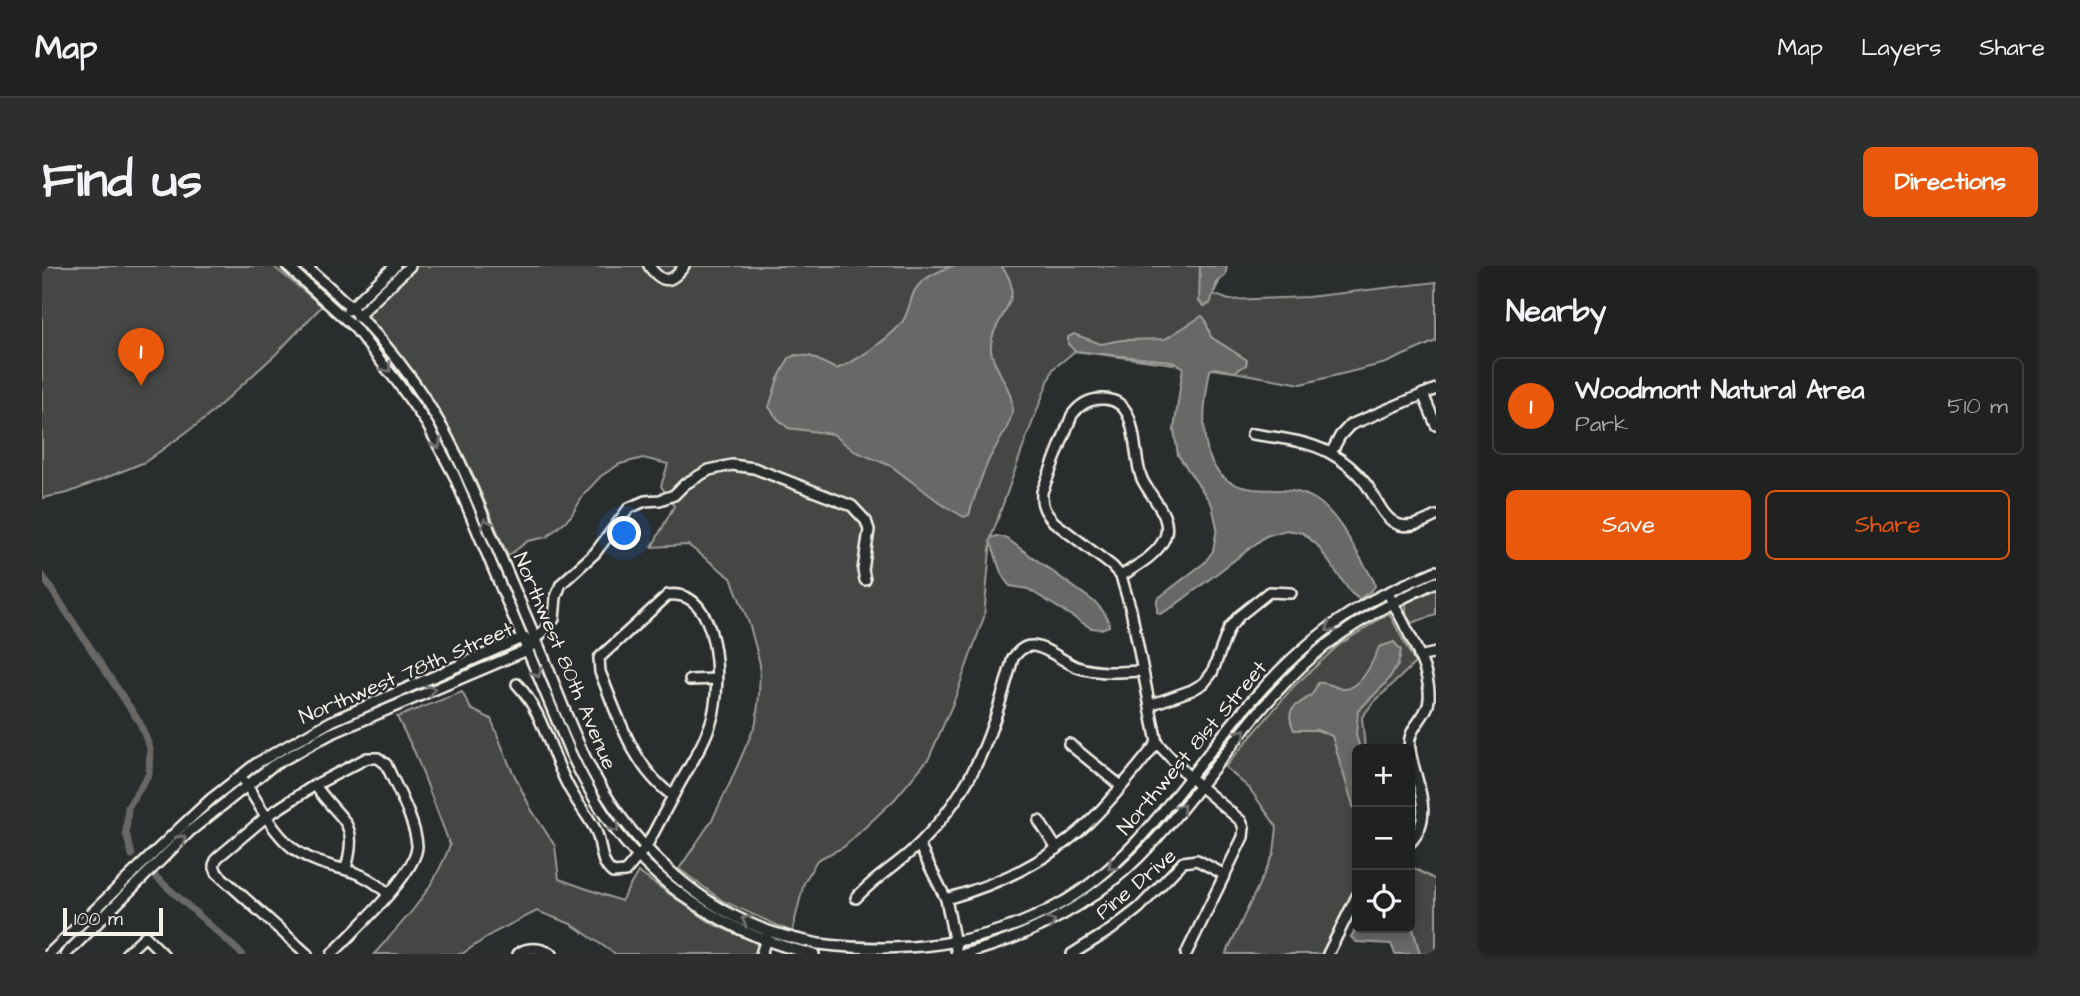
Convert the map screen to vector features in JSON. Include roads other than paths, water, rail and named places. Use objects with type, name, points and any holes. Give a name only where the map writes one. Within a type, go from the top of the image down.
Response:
[{"type":"street","name":"Northwest 80th Avenue","points":[[287,266],[351,324],[427,424],[454,475],[582,777],[617,832],[639,856],[684,896],[712,914],[766,941],[775,949],[814,954]]},
{"type":"street","name":"Northwest 80th Avenue","points":[[305,266],[359,315],[419,389],[459,459],[593,773],[626,825],[646,847],[691,887],[718,905],[768,930],[832,947],[868,952],[956,949],[1013,927],[1085,888]]},
{"type":"street","points":[[342,315],[395,266]]},
{"type":"street","points":[[351,324],[410,266]]},
{"type":"street","points":[[649,266],[657,277],[670,279],[684,266]]},
{"type":"street","points":[[1331,453],[1350,425],[1436,389]]},
{"type":"street","points":[[1423,394],[1436,425]]},
{"type":"street","points":[[1121,576],[1160,546],[1168,525],[1142,479],[1135,459],[1131,418],[1125,408],[1108,398],[1097,398],[1078,407],[1072,415],[1042,492],[1042,503],[1046,514],[1121,576],[1157,743],[1189,778],[1241,821],[1244,828],[1243,837],[1186,954]]},
{"type":"street","points":[[1252,434],[1311,445],[1331,453],[1355,471],[1389,517],[1399,524],[1414,525],[1436,516]]},
{"type":"street","points":[[536,639],[554,619],[556,597],[561,584],[594,553],[629,508],[645,501],[674,495],[684,485],[709,470],[732,466],[754,468],[852,506],[860,513],[869,530],[863,570],[865,580]]},
{"type":"street","name":"Northwest 81st Street","points":[[1085,888],[1137,841],[1252,700],[1306,646],[1361,607],[1436,571]]},
{"type":"street","name":"Northwest 81st Street","points":[[964,954],[1030,933],[1092,897],[1139,856],[1295,673],[1336,638],[1393,602],[1436,582]]},
{"type":"street","points":[[1150,705],[1204,683],[1212,673],[1229,628],[1239,615],[1269,592],[1291,593]]},
{"type":"street","points":[[1388,592],[1419,657],[1430,694],[1427,708],[1411,731],[1410,744]]},
{"type":"street","points":[[517,684],[532,702],[567,784],[594,827],[604,863],[613,873],[625,872],[646,847],[704,738],[713,718],[716,679],[708,618],[696,602],[677,594],[668,595],[599,657],[600,672],[636,755],[655,782],[673,796]]},
{"type":"street","name":"Northwest 78th Street","points":[[49,954],[173,833],[240,776],[306,734],[332,721],[522,638],[536,639]]},
{"type":"street","name":"Northwest 78th Street","points":[[65,954],[190,831],[272,766],[330,734],[527,650],[536,639]]},
{"type":"street","points":[[856,898],[870,882],[919,845],[963,792],[993,728],[1013,658],[1021,649],[1031,646],[1041,648],[1069,663],[1097,671],[1143,671]]},
{"type":"street","points":[[1419,657],[1436,653]]},
{"type":"street","points":[[690,680],[716,679]]},
{"type":"street","points":[[946,900],[1002,881],[1057,849],[1098,814],[1157,743]]},
{"type":"street","points":[[1069,744],[1121,786]]},
{"type":"street","points":[[307,954],[217,873],[214,865],[216,858],[267,816],[315,785],[367,758],[377,758],[386,764],[413,827],[417,848],[415,857],[405,875],[332,954]]},
{"type":"street","points":[[1415,770],[1423,801],[1423,820],[1415,837]]},
{"type":"street","points":[[240,776],[294,849],[318,862],[346,868],[377,883],[388,894]]},
{"type":"street","points":[[315,785],[351,830],[352,846],[346,868]]},
{"type":"street","points":[[1423,801],[1436,799]]},
{"type":"street","points":[[1039,821],[1057,849]]},
{"type":"street","points":[[919,845],[946,900],[956,949]]},
{"type":"street","name":"Pine Drive","points":[[1072,954],[1139,908],[1184,862],[1198,860],[1225,875]]},
{"type":"street","points":[[1328,954],[1352,906]]},
{"type":"street","points":[[761,954],[768,930]]},
{"type":"street","points":[[775,949],[780,934]]},
{"type":"street","points":[[126,954],[145,936],[163,954]]},
{"type":"street","points":[[518,954],[522,950],[540,949],[552,954]]},
{"type":"waterway","points":[[42,575],[140,723],[150,748],[149,774],[128,807],[126,833],[132,855]]},
{"type":"waterway","points":[[157,878],[242,954]]},
{"type":"place","name":"Woodmont Natural Area","points":[[141,386]]}]
